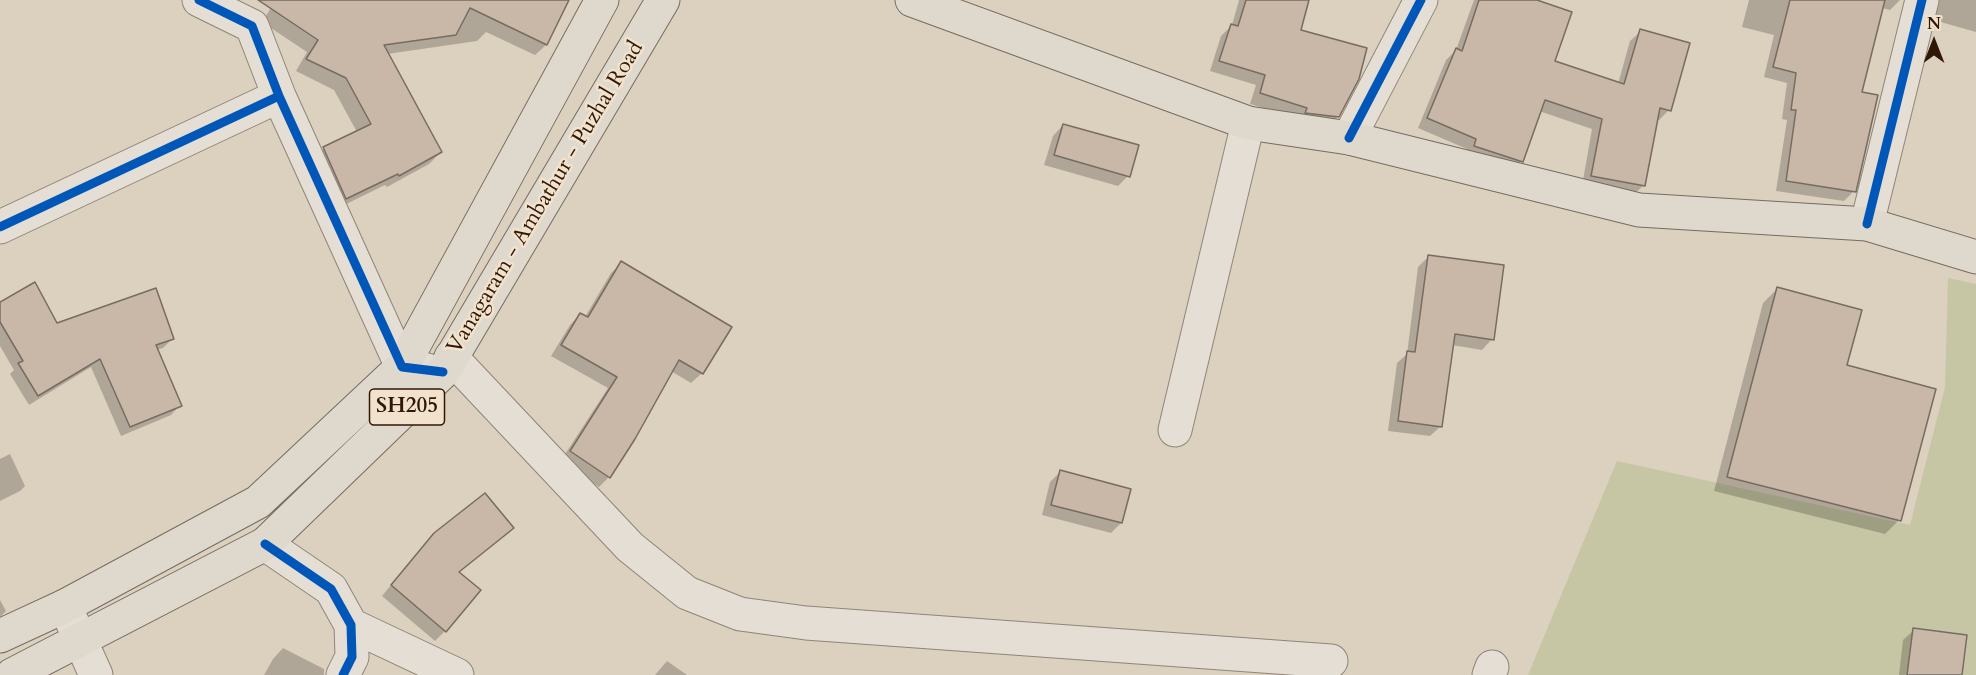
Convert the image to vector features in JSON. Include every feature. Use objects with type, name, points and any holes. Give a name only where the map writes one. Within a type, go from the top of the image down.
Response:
[{"type":"main road","points":[[0,636],[65,606],[258,502],[402,367],[602,0]]},
{"type":"main road","name":"Vanagaram - Ambathur - Puzhal Road","points":[[12,675],[265,544],[447,364],[663,0]]},
{"type":"main road","points":[[912,0],[1248,123],[1349,138],[1640,210],[1867,224],[1976,256]]},
{"type":"street","points":[[199,0],[252,26],[279,96],[402,367],[447,364],[630,547],[687,593],[740,614],[806,623],[1331,662]]},
{"type":"street","points":[[1349,138],[1421,0]]},
{"type":"street","points":[[1867,224],[1922,0]]},
{"type":"street","points":[[0,227],[279,96]]},
{"type":"street","points":[[1175,430],[1248,123]]},
{"type":"street","points":[[265,544],[331,589],[351,625],[352,657],[343,675]]},
{"type":"street","points":[[65,606],[96,675]]},
{"type":"street","points":[[351,625],[457,675]]},
{"type":"green space","points":[[1948,278],[1976,284],[1976,675],[1528,675],[1617,461],[1910,525],[1945,387]]},
{"type":"building","points":[[258,0],[569,0],[547,45],[470,8],[456,35],[384,45],[442,152],[399,176],[398,174],[346,199],[323,147],[371,124],[346,78],[306,59],[318,40]]},
{"type":"building","points":[[1246,0],[1309,0],[1301,30],[1367,48],[1359,79],[1339,117],[1305,113],[1307,108],[1260,93],[1265,75],[1219,61],[1231,24],[1238,26]]},
{"type":"building","points":[[1479,0],[1537,0],[1572,12],[1555,61],[1624,84],[1640,29],[1690,43],[1671,111],[1660,108],[1645,186],[1591,176],[1602,119],[1545,100],[1523,162],[1474,146],[1476,139],[1427,118],[1456,48],[1462,51]]},
{"type":"building","points":[[1790,0],[1885,0],[1862,92],[1878,95],[1856,192],[1786,181],[1796,110],[1791,110],[1796,73],[1773,67]]},
{"type":"building","points":[[1063,124],[1139,145],[1130,177],[1054,155]]},
{"type":"building","points":[[1428,255],[1504,265],[1494,340],[1455,334],[1442,427],[1398,421],[1407,351],[1415,352]]},
{"type":"building","points":[[621,261],[732,327],[703,374],[679,360],[635,439],[610,478],[570,451],[617,377],[561,345],[580,313],[588,317]]},
{"type":"building","points":[[35,282],[57,323],[156,288],[174,339],[156,345],[182,406],[130,427],[100,359],[38,396],[18,363],[23,361],[0,322],[0,302]]},
{"type":"building","points":[[1777,287],[1862,310],[1847,365],[1936,389],[1901,521],[1727,477]]},
{"type":"building","points":[[1060,470],[1131,489],[1122,523],[1051,505]]},
{"type":"building","points":[[485,493],[514,528],[459,572],[481,590],[446,632],[391,585],[434,533]]},
{"type":"building","points":[[1913,628],[1967,635],[1962,675],[1907,675]]},
{"type":"cycle path","points":[[0,227],[279,96],[252,26],[199,0]]},
{"type":"cycle path","points":[[1349,138],[1421,0]]},
{"type":"cycle path","points":[[1867,224],[1922,0]]},
{"type":"cycle path","points":[[279,96],[402,367],[443,372]]},
{"type":"cycle path","points":[[265,544],[331,589],[351,625],[352,657],[343,675]]}]
